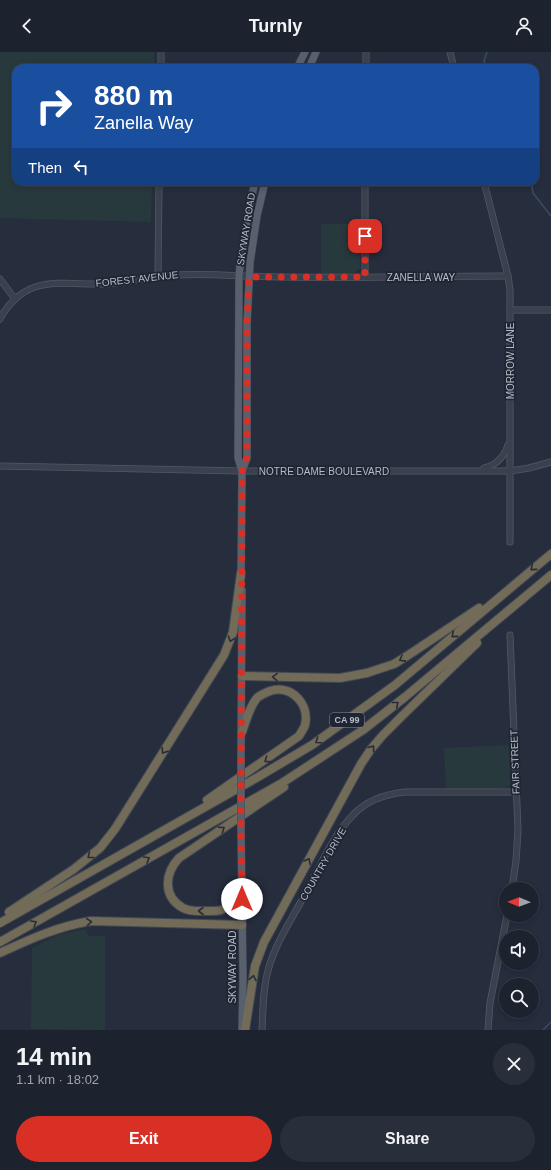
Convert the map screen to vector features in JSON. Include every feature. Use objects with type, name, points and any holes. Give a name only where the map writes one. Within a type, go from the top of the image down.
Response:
[{"type":"highway","name":"CA 99","points":[[0,923],[312,745],[395,685],[551,554]]},
{"type":"highway","points":[[0,918],[74,869],[100,848],[115,829],[224,655],[233,632],[241,573]]},
{"type":"highway","name":"CA 99","points":[[0,942],[276,786],[319,760],[363,730],[399,702],[551,576]]},
{"type":"highway","points":[[242,676],[340,678],[367,673],[407,656],[516,583]]},
{"type":"highway","points":[[244,1030],[255,966],[264,942],[361,764],[383,735],[482,638],[500,624],[513,607]]},
{"type":"highway","points":[[161,832],[300,736],[305,724],[304,707],[300,699],[289,691],[282,689],[266,693],[258,697],[253,702],[242,732]]},
{"type":"highway","points":[[242,886],[232,903],[224,909],[216,911],[194,911],[184,909],[175,902],[169,892],[167,884],[168,874],[173,864],[179,858],[295,780],[319,760]]},
{"type":"highway","points":[[0,953],[40,935],[72,924],[91,921],[242,925]]},
{"type":"main road","points":[[300,64],[305,52]]},
{"type":"main road","points":[[310,64],[316,52]]},
{"type":"main road","name":"SKYWAY ROAD","points":[[244,1030],[241,828],[242,471],[238,458],[239,276],[246,223],[254,186]]},
{"type":"main road","name":"SKYWAY ROAD","points":[[242,471],[247,458],[247,331],[250,263],[264,186]]},
{"type":"street","points":[[160,64],[161,52]]},
{"type":"street","points":[[366,52],[366,64]]},
{"type":"street","points":[[450,52],[453,64]]},
{"type":"street","points":[[158,276],[159,186]]},
{"type":"street","points":[[365,186],[365,277]]},
{"type":"street","name":"MORROW LANE","points":[[485,186],[508,276],[510,291],[510,542]]},
{"type":"street","name":"FOREST AVENUE","points":[[0,319],[6,308],[15,299],[33,288],[50,284],[104,284],[158,276],[177,275],[239,276]]},
{"type":"street","name":"ZANELLA WAY","points":[[239,276],[508,276]]},
{"type":"street","points":[[0,280],[15,299]]},
{"type":"street","points":[[510,310],[551,310]]},
{"type":"street","points":[[477,470],[491,466],[500,459],[507,450],[510,441]]},
{"type":"street","name":"NOTRE DAME BOULEVARD","points":[[0,466],[242,471],[510,471],[551,462]]},
{"type":"street","name":"FAIR STREET","points":[[510,635],[518,830],[513,882]]},
{"type":"street","name":"COUNTRY DRIVE","points":[[262,1030],[265,991],[269,966],[278,944],[329,849],[352,815],[364,805],[395,793],[516,792]]},
{"type":"street","points":[[488,1030],[490,1004],[506,922]]},
{"type":"shaded area","points":[[0,52],[154,52],[154,64],[12,64],[12,186],[152,186],[151,222],[0,218]]},
{"type":"shaded area","points":[[321,224],[359,224],[360,268],[353,274],[321,273]]},
{"type":"shaded area","points":[[509,745],[510,785],[506,788],[446,791],[444,748]]},
{"type":"shaded area","points":[[85,929],[89,936],[105,936],[105,1030],[31,1029],[32,948],[58,935]]},
{"type":"waterway","points":[[485,64],[484,61],[487,52]]},
{"type":"waterway","points":[[532,186],[533,193],[551,216]]},
{"type":"waterway","points":[[543,1030],[551,1022]]},
{"type":"route","points":[[242,899],[242,471],[247,458],[247,324],[249,277],[365,277],[365,236]]}]
